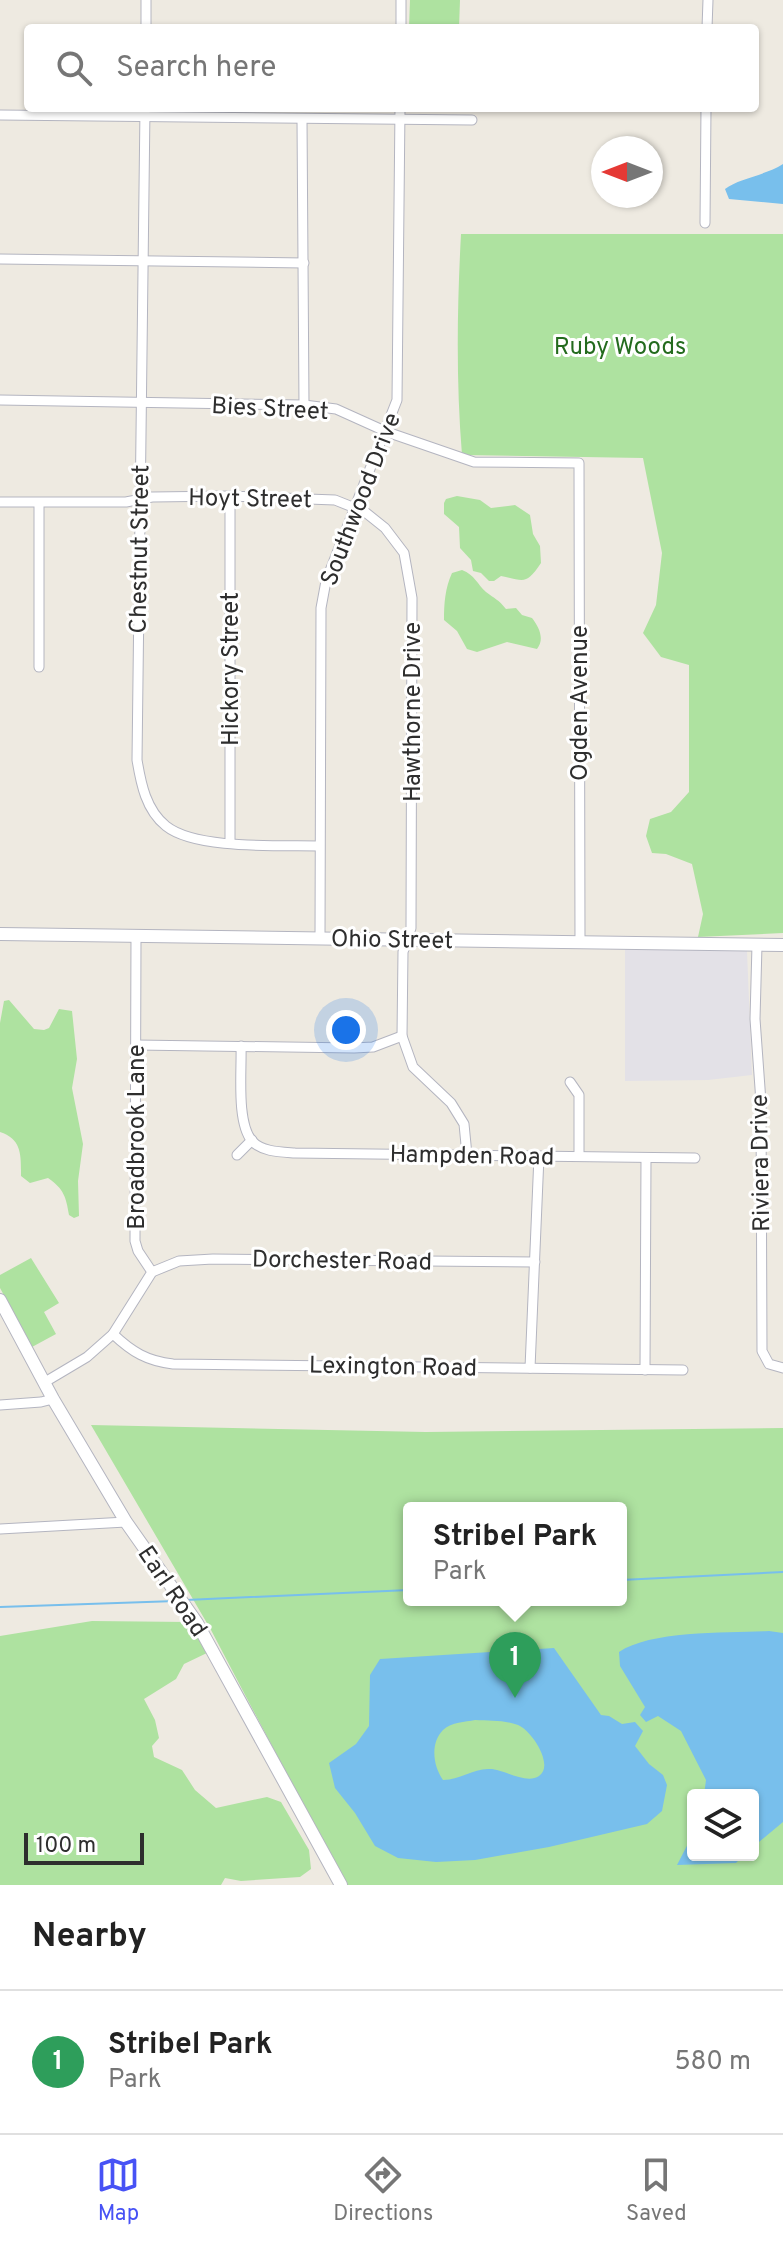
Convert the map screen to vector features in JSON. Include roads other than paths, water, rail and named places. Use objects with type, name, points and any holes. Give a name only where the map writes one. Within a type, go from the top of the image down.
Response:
[{"type":"street","points":[[146,0],[146,24]]},
{"type":"street","points":[[401,0],[401,24]]},
{"type":"street","points":[[707,24],[708,0]]},
{"type":"street","points":[[0,115],[145,112],[302,119],[400,113],[472,120]]},
{"type":"street","name":"Chestnut Street","points":[[145,112],[138,500],[137,760],[140,780],[149,806],[167,827],[196,840],[319,846]]},
{"type":"street","points":[[705,223],[706,112]]},
{"type":"street","name":"Southwood Drive","points":[[320,938],[321,608],[326,581],[397,400],[400,113]]},
{"type":"street","points":[[302,119],[304,405]]},
{"type":"street","points":[[0,259],[304,263]]},
{"type":"street","name":"Bies Street","points":[[0,400],[304,405],[336,409],[387,432],[474,462],[579,463]]},
{"type":"street","name":"Ogden Avenue","points":[[579,463],[580,943]]},
{"type":"street","name":"Hoyt Street","points":[[0,502],[230,496],[335,500],[356,508]]},
{"type":"street","name":"Hickory Street","points":[[230,496],[230,843]]},
{"type":"street","points":[[39,503],[39,667]]},
{"type":"street","name":"Hawthorne Drive","points":[[356,508],[385,528],[404,553],[412,598],[411,913],[403,952],[402,1036]]},
{"type":"street","name":"Ohio Street","points":[[0,934],[783,945]]},
{"type":"street","name":"Broadbrook Lane","points":[[136,936],[135,1241],[152,1272]]},
{"type":"street","name":"Riviera Drive","points":[[757,945],[755,1019],[761,1102],[762,1351],[769,1364],[783,1368]]},
{"type":"street","points":[[136,1045],[354,1048],[373,1047],[402,1036],[413,1067],[451,1103],[464,1124],[467,1155]]},
{"type":"street","points":[[237,1155],[252,1140],[242,1108],[241,1046]]},
{"type":"street","points":[[570,1082],[579,1095],[579,1156]]},
{"type":"street","name":"Hampden Road","points":[[252,1140],[279,1152],[695,1158]]},
{"type":"street","points":[[530,1368],[539,1156]]},
{"type":"street","points":[[645,1370],[646,1158]]},
{"type":"street","name":"Dorchester Road","points":[[152,1272],[179,1261],[213,1259],[535,1262]]},
{"type":"street","points":[[45,1382],[87,1357],[113,1334],[152,1272]]},
{"type":"street","name":"Earl Road","points":[[0,1300],[53,1399],[126,1522],[197,1623],[341,1885]]},
{"type":"street","name":"Lexington Road","points":[[113,1334],[149,1361],[173,1364],[683,1370]]},
{"type":"street","points":[[0,1405],[53,1399]]},
{"type":"street","points":[[0,1529],[126,1522]]},
{"type":"water","points":[[783,164],[783,204],[729,199],[725,189],[731,185]]},
{"type":"water","points":[[783,1633],[783,1822],[759,1842],[759,1789],[705,1789],[706,1780],[681,1731],[658,1716],[646,1722],[640,1715],[645,1707],[620,1666],[619,1652],[633,1645],[670,1636]]},
{"type":"water","points":[[554,1648],[601,1715],[622,1724],[635,1722],[643,1731],[635,1746],[649,1764],[663,1775],[667,1785],[662,1811],[647,1824],[549,1847],[475,1860],[436,1862],[398,1858],[375,1846],[335,1788],[329,1763],[356,1744],[369,1726],[370,1675],[380,1659]],"holes":[[[475,1720],[503,1721],[523,1728],[543,1756],[543,1771],[539,1776],[528,1779],[484,1769],[443,1780],[434,1755],[439,1735],[454,1724]]]},
{"type":"water","points":[[687,1846],[687,1861],[738,1861],[736,1863],[677,1865]]},
{"type":"waterway","points":[[627,1580],[783,1572]]},
{"type":"waterway","points":[[186,1600],[403,1590]]},
{"type":"waterway","points":[[0,1607],[176,1601]]},
{"type":"place","name":"Stribel Park","points":[[515,1698]]},
{"type":"park label","name":"Ruby Woods","points":[[620,346]]}]
